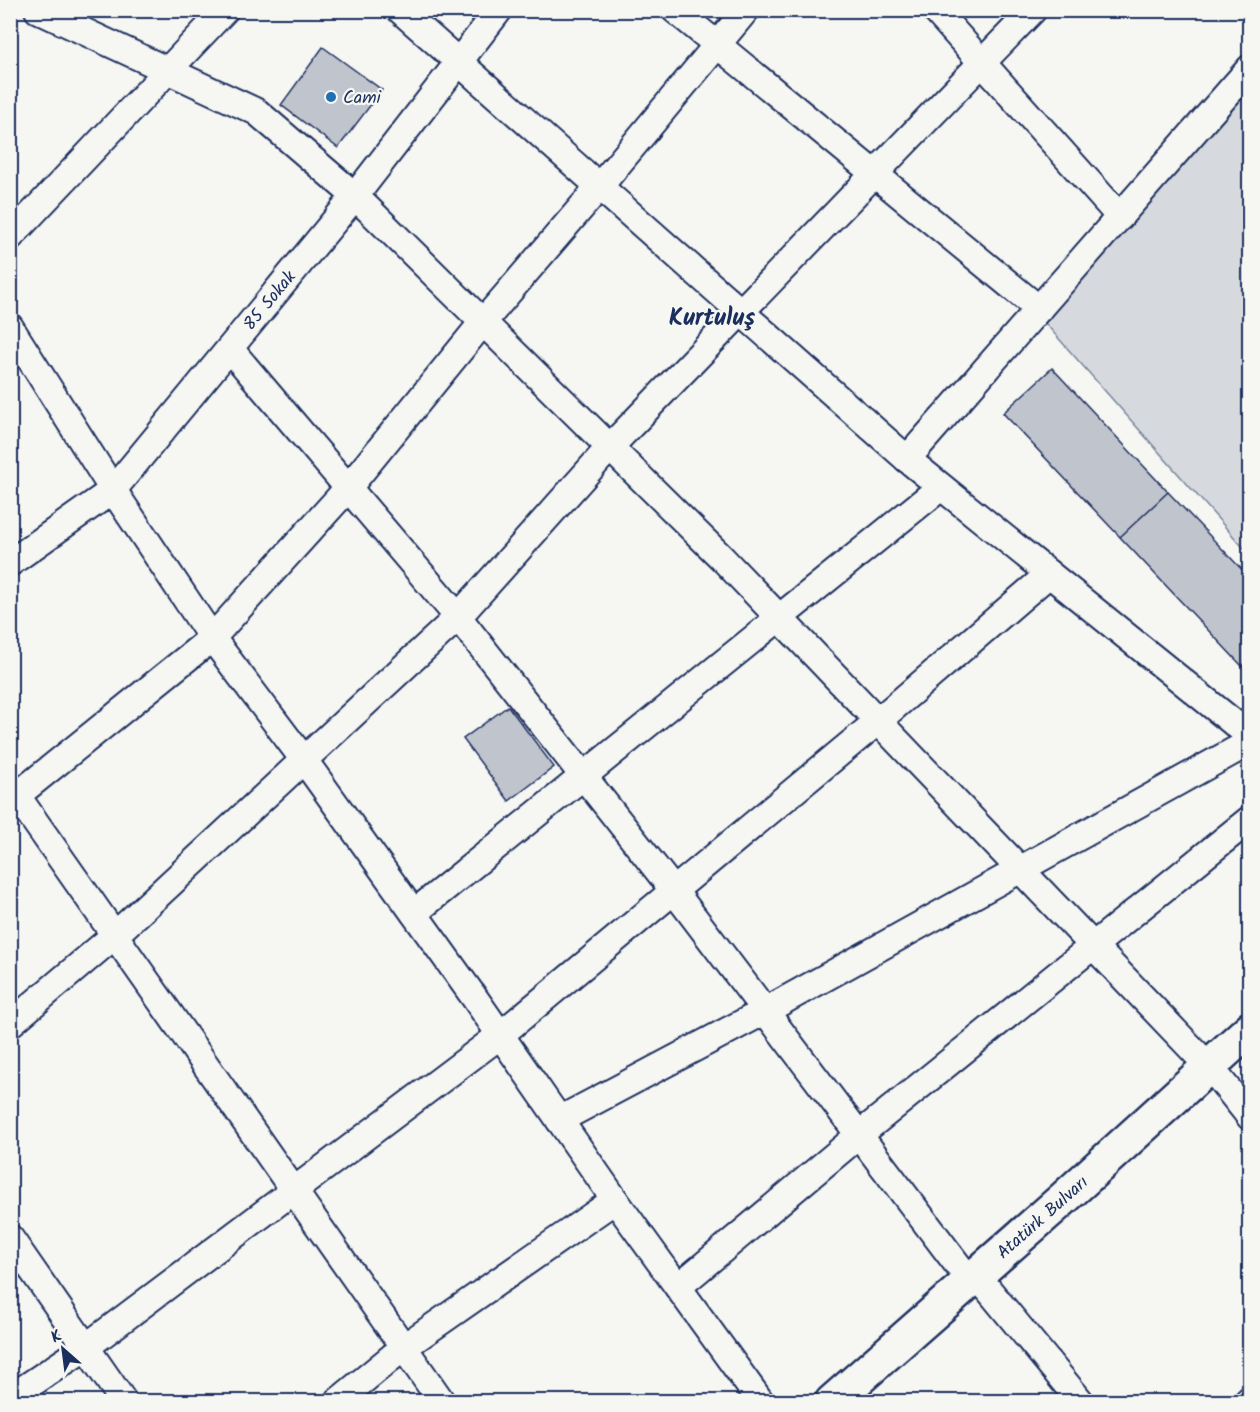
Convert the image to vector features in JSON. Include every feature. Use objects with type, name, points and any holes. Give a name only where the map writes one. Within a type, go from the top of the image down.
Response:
[{"type":"main road","name":"Atatürk Bulvarı","points":[[852,1401],[977,1282],[1211,1070],[1250,1029]]},
{"type":"main road","name":"Atatürk Bulvarı","points":[[1211,1070],[1250,1047]]},
{"type":"main road","name":"Atatürk Bulvarı","points":[[832,1401],[977,1282]]},
{"type":"street","points":[[38,10],[257,112],[355,196],[722,558],[1211,1070],[1250,1117]]},
{"type":"street","points":[[10,237],[225,10]]},
{"type":"street","points":[[400,10],[907,459],[1250,736]]},
{"type":"street","name":"85 Sokak","points":[[10,563],[113,490],[355,196],[499,10]]},
{"type":"street","points":[[675,10],[1039,309]]},
{"type":"street","points":[[442,1401],[115,935],[13,794],[212,638],[348,488],[483,322],[746,10]]},
{"type":"street","points":[[935,10],[1120,217]]},
{"type":"street","points":[[10,1024],[115,935],[458,616],[610,447],[1033,10]]},
{"type":"street","points":[[907,459],[1250,68]]},
{"type":"street","points":[[10,327],[113,490],[212,638],[304,760],[615,1200],[761,1401]]},
{"type":"street","points":[[230,350],[458,616],[674,891],[859,1135],[977,1282],[1081,1401]]},
{"type":"street","points":[[414,913],[941,487]]},
{"type":"street","points":[[10,1398],[86,1347],[499,1036],[878,721],[1049,574]]},
{"type":"street","points":[[559,1120],[765,1011],[1250,742]]},
{"type":"street","points":[[678,1287],[859,1135],[1250,819]]},
{"type":"street","points":[[336,1401],[404,1347],[615,1200]]},
{"type":"street","points":[[10,1238],[124,1401]]},
{"type":"shaded area","points":[[1249,79],[1249,554],[1045,323],[1126,223]]},
{"type":"building","name":"Cami","points":[[323,47],[382,90],[338,148],[281,105]]},
{"type":"building","points":[[1052,368],[1168,492],[1120,537],[1003,413]]},
{"type":"building","points":[[1168,492],[1250,578],[1250,659],[1242,666],[1120,537]]},
{"type":"building","points":[[1250,659],[1250,675],[1242,666]]},
{"type":"building","points":[[508,706],[554,767],[509,801],[463,739]]},
{"type":"place","name":"Cami","points":[[331,97]]},
{"type":"district","name":"Kurtuluş","points":[[712,317]]}]
